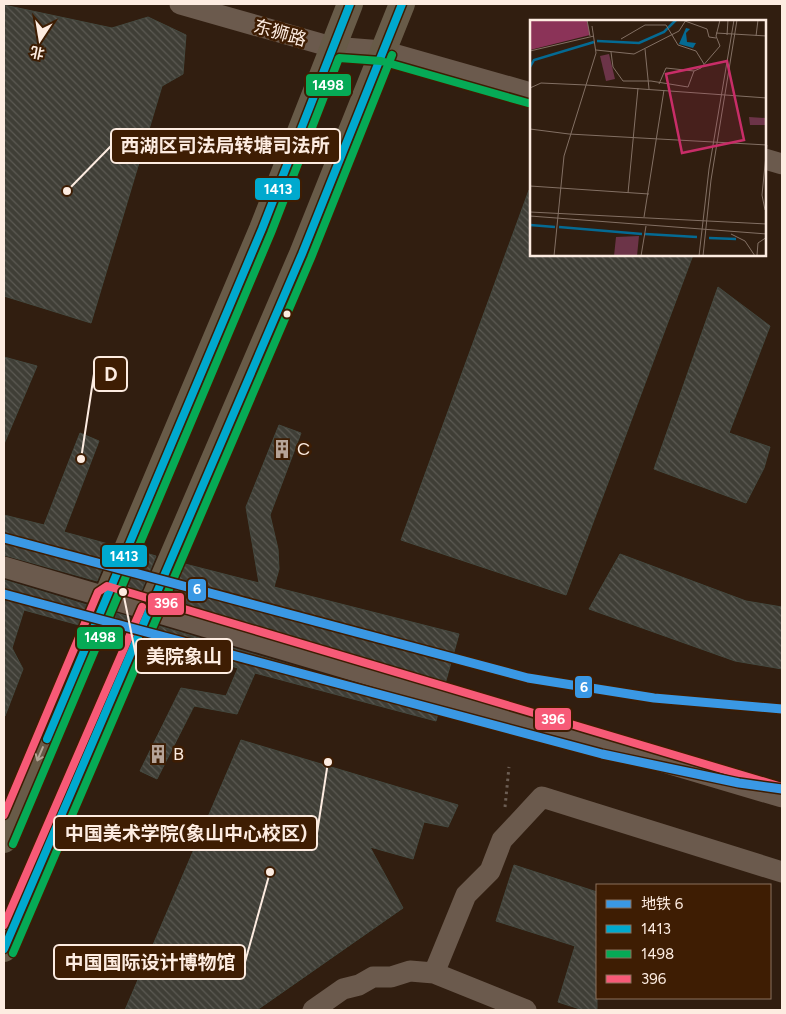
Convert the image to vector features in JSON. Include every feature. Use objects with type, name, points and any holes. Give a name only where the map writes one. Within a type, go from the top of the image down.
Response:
[{"type":"main road","points":[[4,840],[262,230],[350,4]]},
{"type":"main road","points":[[4,949],[302,254],[402,4]]},
{"type":"street","name":"东狮路","points":[[180,4],[332,47],[383,51],[530,93]]},
{"type":"street","points":[[766,159],[782,164]]},
{"type":"street","points":[[4,566],[107,596],[150,611],[782,797]]},
{"type":"street","points":[[434,973],[466,895],[490,871],[502,840],[542,797],[782,872]]},
{"type":"street","points":[[313,1010],[342,989],[359,985],[373,978],[391,977],[410,971],[434,973],[526,1010]]},
{"type":"building","points":[[4,5],[112,28],[148,17],[186,35],[183,74],[162,86],[91,323],[4,296]]},
{"type":"building","points":[[529,190],[530,256],[693,256],[566,595],[401,540]]},
{"type":"building","points":[[718,287],[770,326],[729,433],[770,447],[764,468],[746,503],[654,469]]},
{"type":"building","points":[[4,357],[37,366],[4,444]]},
{"type":"building","points":[[279,425],[301,433],[270,515],[278,549],[279,569],[274,587],[459,634],[445,684],[169,603],[185,564],[259,583],[246,507]]},
{"type":"building","points":[[80,433],[99,441],[64,532],[112,545],[97,581],[4,555],[4,515],[44,525]]},
{"type":"building","points":[[142,552],[156,556],[140,594],[126,590]]},
{"type":"building","points":[[620,554],[746,601],[782,607],[782,669],[735,661],[589,609]]},
{"type":"building","points":[[4,580],[87,605],[79,625],[24,610],[12,648],[23,669],[5,716]]},
{"type":"building","points":[[116,613],[130,617],[122,636],[108,633]]},
{"type":"building","points":[[159,626],[439,709],[436,721],[255,673],[237,714],[194,706],[157,779],[140,771],[181,688],[226,696],[238,668],[151,644]]},
{"type":"building","points":[[241,740],[458,805],[448,827],[424,822],[413,859],[370,847],[403,908],[257,1010],[125,1010]]},
{"type":"building","points":[[514,865],[596,892],[597,1010],[583,1010],[558,1002],[575,946],[496,921]]},
{"type":"metro line","name":"6","points":[[4,538],[528,678],[654,698],[782,709]]},
{"type":"metro line","name":"6","points":[[4,594],[602,754],[739,783],[782,789]]},
{"type":"transit line","name":"1413","points":[[47,739],[262,229],[350,4]]},
{"type":"transit line","name":"1413","points":[[4,949],[302,254],[402,4]]},
{"type":"transit line","name":"1498","points":[[13,953],[311,258],[392,55]]},
{"type":"transit line","name":"1498","points":[[13,844],[271,233],[339,58],[381,61],[528,103]]},
{"type":"transit line","name":"396","points":[[4,815],[98,592],[107,586],[782,787]]},
{"type":"transit line","name":"396","points":[[4,925],[142,607]]},
{"type":"place","name":"西湖区司法局转塘司法所","points":[[67,191]]},
{"type":"place","name":"C","points":[[282,449]]},
{"type":"place","name":"D","points":[[81,459]]},
{"type":"place","name":"美院象山","points":[[123,592]]},
{"type":"place","name":"B","points":[[158,754]]},
{"type":"place","name":"中国美术学院(象山中心校区)","points":[[328,762]]},
{"type":"place","name":"中国国际设计博物馆","points":[[270,872]]}]
